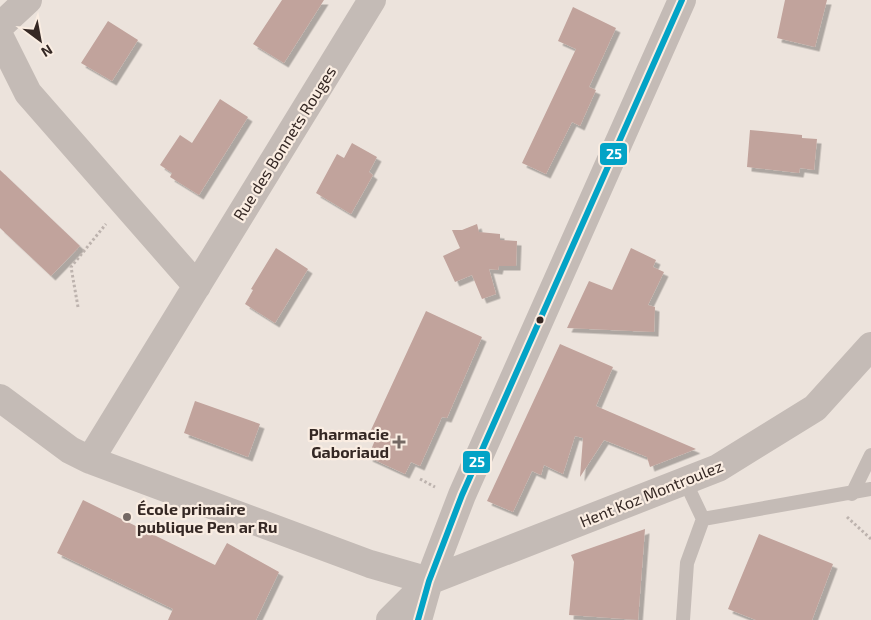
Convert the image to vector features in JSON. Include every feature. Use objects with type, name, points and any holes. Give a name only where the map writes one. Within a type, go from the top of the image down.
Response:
[{"type":"street","points":[[0,26],[28,0]]},
{"type":"street","name":"Rue des Bonnets Rouges","points":[[90,460],[372,0]]},
{"type":"street","points":[[418,620],[429,581],[462,495],[682,0]]},
{"type":"street","points":[[0,37],[28,93],[197,286]]},
{"type":"street","name":"Hent Koz Montroulez","points":[[429,581],[718,468],[815,408],[871,346]]},
{"type":"street","points":[[0,398],[70,450],[90,460],[370,564],[429,581]]},
{"type":"street","points":[[390,620],[429,581]]},
{"type":"lane","points":[[852,494],[871,455]]},
{"type":"lane","points":[[683,620],[687,563],[703,519],[685,481]]},
{"type":"lane","points":[[703,519],[830,498],[871,489]]},
{"type":"path","points":[[78,307],[71,267],[124,202]]},
{"type":"path","points":[[420,480],[434,487]]},
{"type":"path","points":[[830,498],[871,539]]},
{"type":"building","points":[[282,0],[324,0],[284,63],[253,44]]},
{"type":"building","points":[[785,0],[827,0],[815,47],[777,38]]},
{"type":"building","points":[[573,7],[616,28],[589,87],[596,90],[580,126],[572,122],[546,174],[522,163],[576,49],[558,41]]},
{"type":"building","points":[[108,21],[138,40],[112,81],[81,63]]},
{"type":"building","points":[[220,99],[248,117],[199,195],[170,177],[172,173],[160,165],[180,135],[192,143]]},
{"type":"building","points":[[750,130],[802,135],[802,138],[817,139],[814,170],[800,168],[799,173],[747,167]]},
{"type":"building","points":[[352,143],[377,157],[369,172],[373,175],[351,214],[316,193],[337,154],[344,158]]},
{"type":"building","points":[[0,170],[80,246],[51,276],[0,228]]},
{"type":"building","points":[[477,224],[479,232],[500,234],[500,240],[517,241],[516,266],[499,266],[498,270],[489,269],[496,294],[482,299],[472,275],[455,282],[443,256],[460,248],[452,230],[462,230]]},
{"type":"building","points":[[276,248],[308,269],[275,323],[245,304],[253,290],[251,289]]},
{"type":"building","points":[[631,248],[656,260],[653,267],[664,272],[648,305],[655,307],[654,332],[567,328],[589,281],[612,290]]},
{"type":"building","points":[[426,311],[482,337],[447,418],[442,417],[420,466],[411,462],[405,474],[368,457],[378,433],[371,430]]},
{"type":"building","points":[[560,344],[613,367],[596,406],[696,449],[650,467],[647,457],[604,440],[580,477],[583,438],[575,436],[563,474],[544,465],[541,475],[532,471],[513,512],[487,501]]},
{"type":"building","points":[[195,401],[260,424],[248,457],[184,433]]},
{"type":"building","points":[[83,500],[215,565],[227,543],[279,572],[256,620],[168,620],[173,609],[57,553]]},
{"type":"building","points":[[645,529],[638,620],[569,615],[574,562],[571,555]]},
{"type":"building","points":[[759,534],[833,564],[812,620],[756,620],[728,609]]},
{"type":"transit line","name":"25","points":[[418,620],[429,581],[462,495],[682,0]]},
{"type":"place","name":"Pharmacie Gaboriaud","points":[[399,442]]},
{"type":"place","name":"École primaire publique Pen ar Ru","points":[[127,517]]}]
